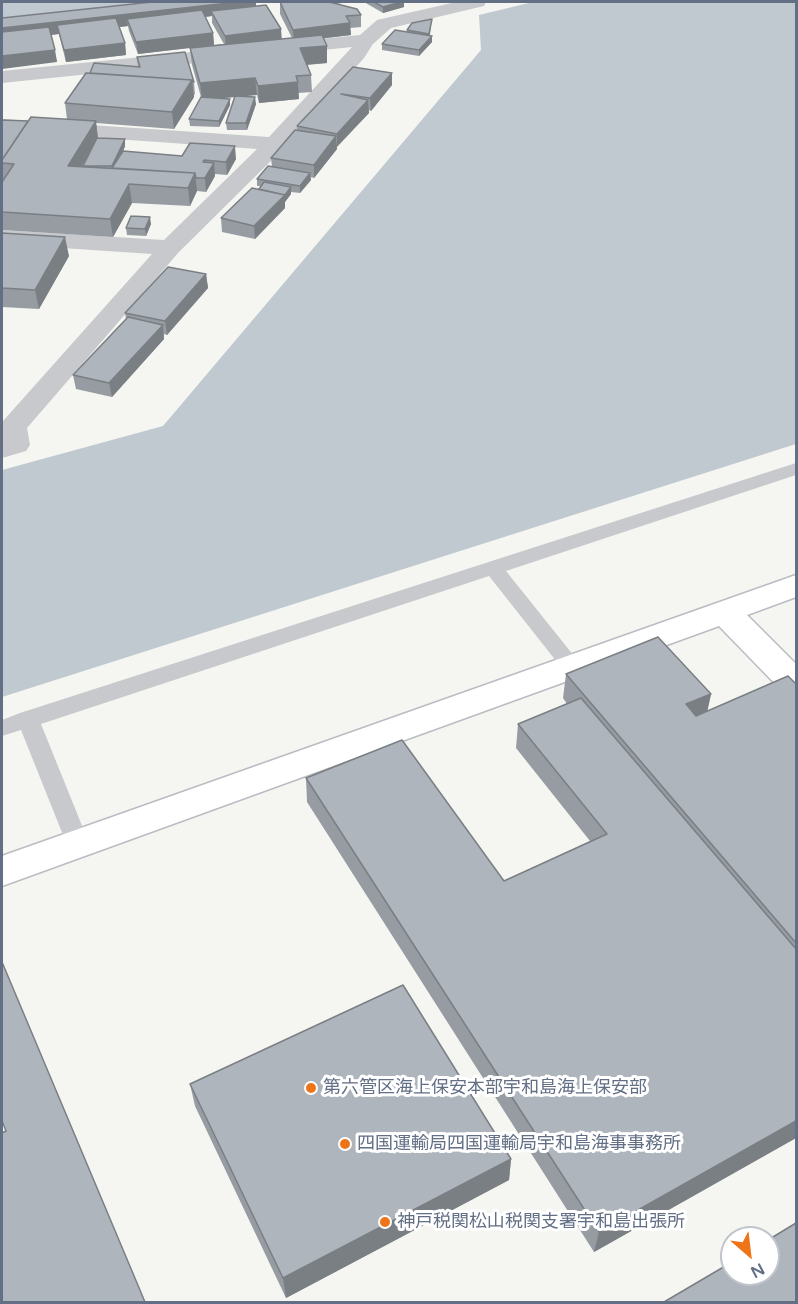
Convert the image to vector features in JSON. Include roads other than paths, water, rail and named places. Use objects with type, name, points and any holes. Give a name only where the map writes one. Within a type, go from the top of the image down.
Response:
[{"type":"street","points":[[2,448],[16,445],[13,427],[170,248],[275,144],[357,54],[366,40],[384,24],[477,2]]},
{"type":"street","points":[[2,77],[366,40]]},
{"type":"street","points":[[2,125],[275,144]]},
{"type":"street","points":[[2,237],[170,248]]},
{"type":"street","points":[[2,871],[796,586]]},
{"type":"street","points":[[724,611],[796,684]]},
{"type":"lane","points":[[2,728],[796,469]]},
{"type":"lane","points":[[493,568],[571,666]]},
{"type":"lane","points":[[28,719],[77,843]]},
{"type":"place","name":"第六管区海上保安本部宇和島海上保安部","points":[[311,1088]]},
{"type":"place","name":"四国運輸局四国運輸局宇和島海事事務所","points":[[345,1144]]},
{"type":"place","name":"神戸税関松山税関支署宇和島出張所","points":[[385,1222]]}]
